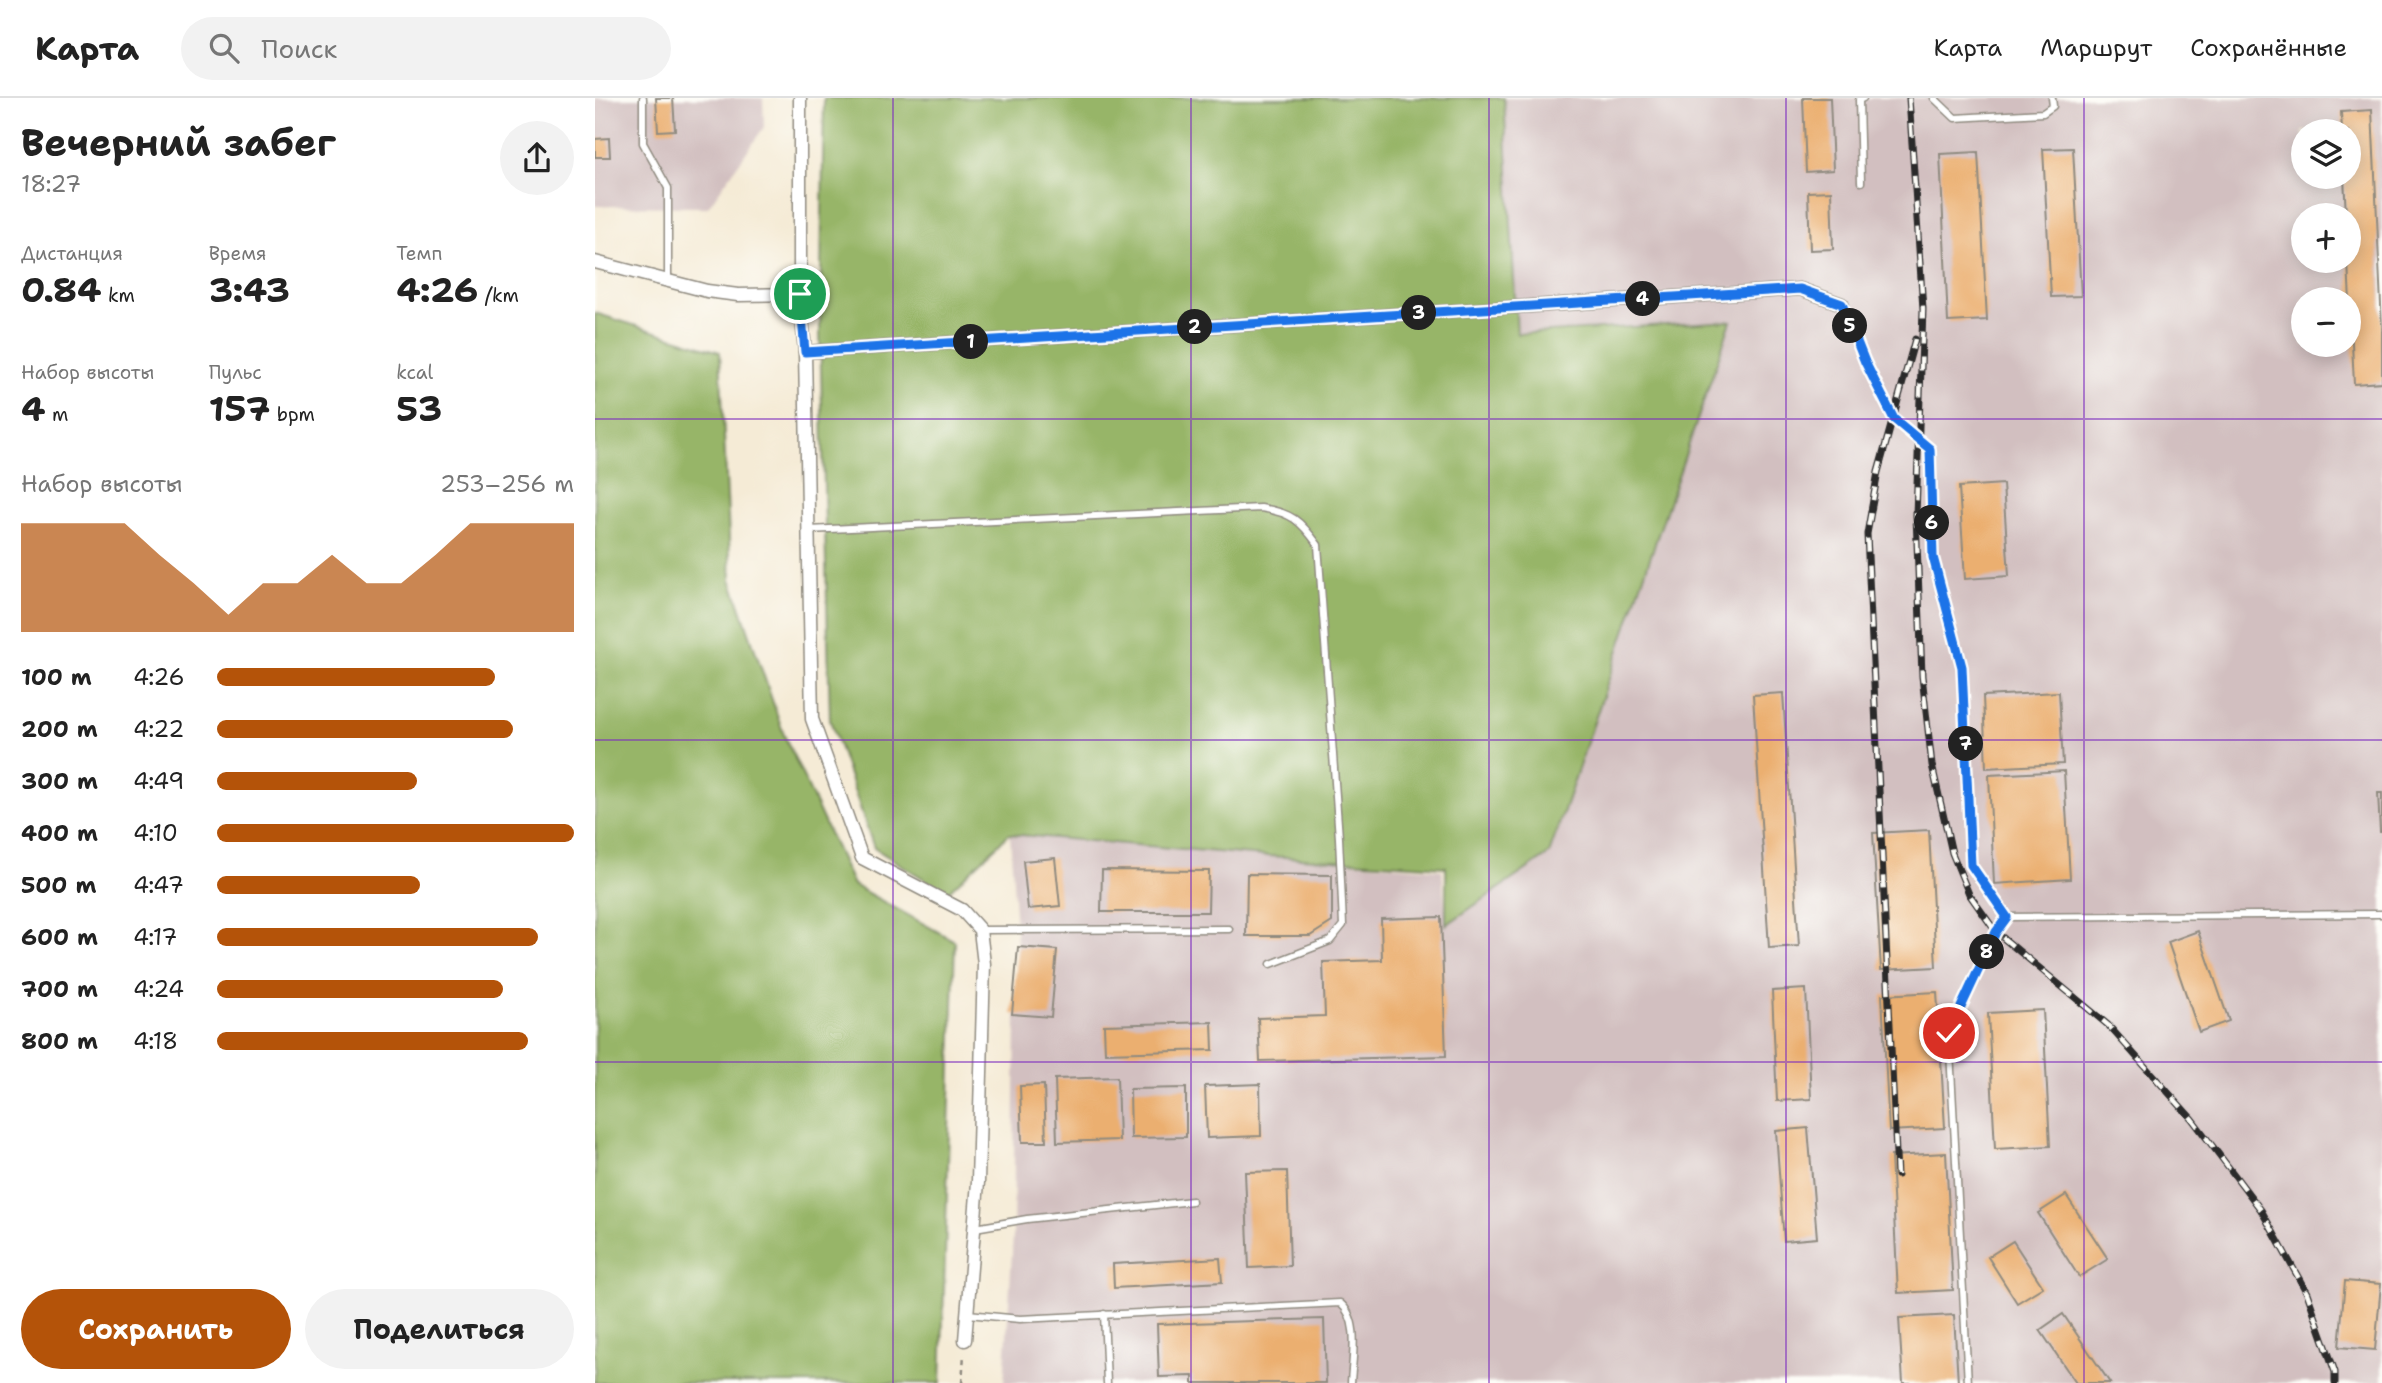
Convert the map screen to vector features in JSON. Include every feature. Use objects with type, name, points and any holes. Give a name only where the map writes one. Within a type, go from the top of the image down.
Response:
[{"type":"street","points":[[800,98],[800,294],[805,352],[812,719],[862,858],[962,910],[981,930],[984,964],[978,1182],[965,1340]]},
{"type":"street","points":[[595,262],[707,291],[738,295],[800,294]]},
{"type":"street","points":[[805,352],[1800,289],[1842,304]]},
{"type":"lane","points":[[643,98],[643,143],[668,188],[669,280]]},
{"type":"lane","points":[[1861,182],[1860,100],[1863,98]]},
{"type":"lane","points":[[1934,98],[1955,118],[2043,113],[2053,106],[2052,98]]},
{"type":"lane","points":[[1842,304],[1865,362],[1894,419],[1930,449],[1933,557],[1962,667],[1971,865],[2007,917]]},
{"type":"lane","points":[[809,530],[1261,508],[1280,511],[1302,522],[1318,545],[1343,925],[1330,940],[1271,964]]},
{"type":"lane","points":[[2007,917],[2382,914]]},
{"type":"lane","points":[[1968,1383],[1949,1033],[1996,932],[2007,917]]},
{"type":"lane","points":[[981,930],[1229,929]]},
{"type":"lane","points":[[974,1228],[1027,1219],[1192,1201]]},
{"type":"lane","points":[[968,1314],[1020,1319],[1340,1303],[1348,1310],[1353,1328],[1352,1383]]},
{"type":"lane","points":[[1104,1314],[1107,1383]]},
{"type":"path","points":[[962,1383],[965,1340]]},
{"type":"shaded area","points":[[595,98],[763,98],[764,127],[708,207],[595,206]]},
{"type":"shaded area","points":[[1504,98],[2382,98],[2382,1383],[1004,1383],[1013,1237],[1017,945],[1010,833],[1442,870],[1446,924],[1731,321],[1517,334]]},
{"type":"green space","points":[[824,98],[1504,98],[1517,334],[1731,321],[1549,854],[1446,925],[1446,867],[1252,855],[1009,834],[947,893],[874,848],[830,720],[820,332]]},
{"type":"green space","points":[[595,313],[720,352],[731,579],[784,735],[853,885],[955,941],[941,1383],[595,1383]]},
{"type":"building","points":[[656,98],[673,98],[675,130],[658,131]]},
{"type":"building","points":[[1803,98],[1830,98],[1833,170],[1806,172]]},
{"type":"building","points":[[2372,110],[2382,382],[2354,384],[2353,357],[2361,357],[2361,287],[2349,287],[2349,273],[2361,273],[2361,203],[2345,203],[2345,189],[2361,189],[2361,119],[2341,119],[2341,112]]},
{"type":"building","points":[[609,138],[610,157],[595,157],[595,139]]},
{"type":"building","points":[[2073,148],[2081,296],[2051,297],[2043,149]]},
{"type":"building","points":[[1978,152],[1987,320],[1948,322],[1940,154]]},
{"type":"building","points":[[1831,191],[1833,249],[1810,250],[1808,192]]},
{"type":"building","points":[[2003,484],[2009,576],[1965,579],[1959,487]]},
{"type":"building","points":[[2059,692],[2063,764],[1986,768],[1983,696]]},
{"type":"building","points":[[1783,693],[1799,946],[1769,948],[1753,695]]},
{"type":"building","points":[[2064,771],[2070,879],[1994,884],[1989,775]]},
{"type":"building","points":[[2378,793],[2382,793],[2382,832],[2380,832]]},
{"type":"building","points":[[1929,830],[1936,967],[1881,970],[1873,833]]},
{"type":"building","points":[[1055,858],[1060,906],[1028,909],[1023,861]]},
{"type":"building","points":[[1102,870],[1209,871],[1208,912],[1101,912]]},
{"type":"building","points":[[1247,874],[1332,875],[1332,922],[1310,936],[1246,936]]},
{"type":"building","points":[[1441,917],[1446,1056],[1260,1061],[1258,1018],[1325,1016],[1323,962],[1382,960],[1381,919]]},
{"type":"building","points":[[2198,931],[2229,1021],[2199,1032],[2168,942]]},
{"type":"building","points":[[1018,947],[1057,950],[1051,1017],[1012,1014]]},
{"type":"building","points":[[1806,989],[1811,1099],[1777,1101],[1772,991]]},
{"type":"building","points":[[1937,992],[1945,1128],[1889,1131],[1882,995]]},
{"type":"building","points":[[2043,1010],[2050,1146],[1995,1149],[1988,1013]]},
{"type":"building","points":[[1212,1022],[1213,1050],[1105,1053],[1104,1025]]},
{"type":"building","points":[[1117,1077],[1119,1140],[1057,1142],[1055,1079]]},
{"type":"building","points":[[1260,1084],[1261,1136],[1207,1138],[1205,1086]]},
{"type":"building","points":[[1044,1085],[1046,1142],[1022,1142],[1020,1086]]},
{"type":"building","points":[[1186,1088],[1186,1137],[1131,1138],[1130,1089]]},
{"type":"building","points":[[1808,1128],[1817,1238],[1784,1241],[1776,1131]]},
{"type":"building","points":[[1946,1153],[1953,1290],[1898,1293],[1891,1156]]},
{"type":"building","points":[[1287,1171],[1290,1266],[1249,1268],[1245,1172]]},
{"type":"building","points":[[2066,1195],[2108,1259],[2079,1277],[2038,1213]]},
{"type":"building","points":[[2013,1241],[2043,1287],[2017,1303],[1988,1257]]},
{"type":"building","points":[[1220,1258],[1222,1282],[1114,1288],[1113,1264]]},
{"type":"building","points":[[2345,1281],[2381,1284],[2375,1350],[2339,1347]]},
{"type":"building","points":[[2063,1314],[2110,1383],[2076,1383],[2040,1330]]},
{"type":"building","points":[[1954,1315],[1958,1383],[1903,1383],[1899,1318]]},
{"type":"building","points":[[1324,1319],[1326,1383],[1193,1383],[1193,1376],[1159,1377],[1157,1324]]},
{"type":"railway","points":[[1909,98],[1923,309],[1916,515],[1922,676],[1932,765],[1952,853],[1969,894],[1996,932],[2108,1025],[2192,1119],[2261,1210],[2307,1293],[2335,1372],[2335,1383]]},
{"type":"railway","points":[[1897,1175],[1867,534],[1878,472],[1915,339]]},
{"type":"route","points":[[800,294],[805,352],[1800,289],[1842,304],[1865,362],[1894,419],[1930,449],[1933,557],[1962,667],[1971,865],[2007,917],[1996,932],[1949,1033]]}]
